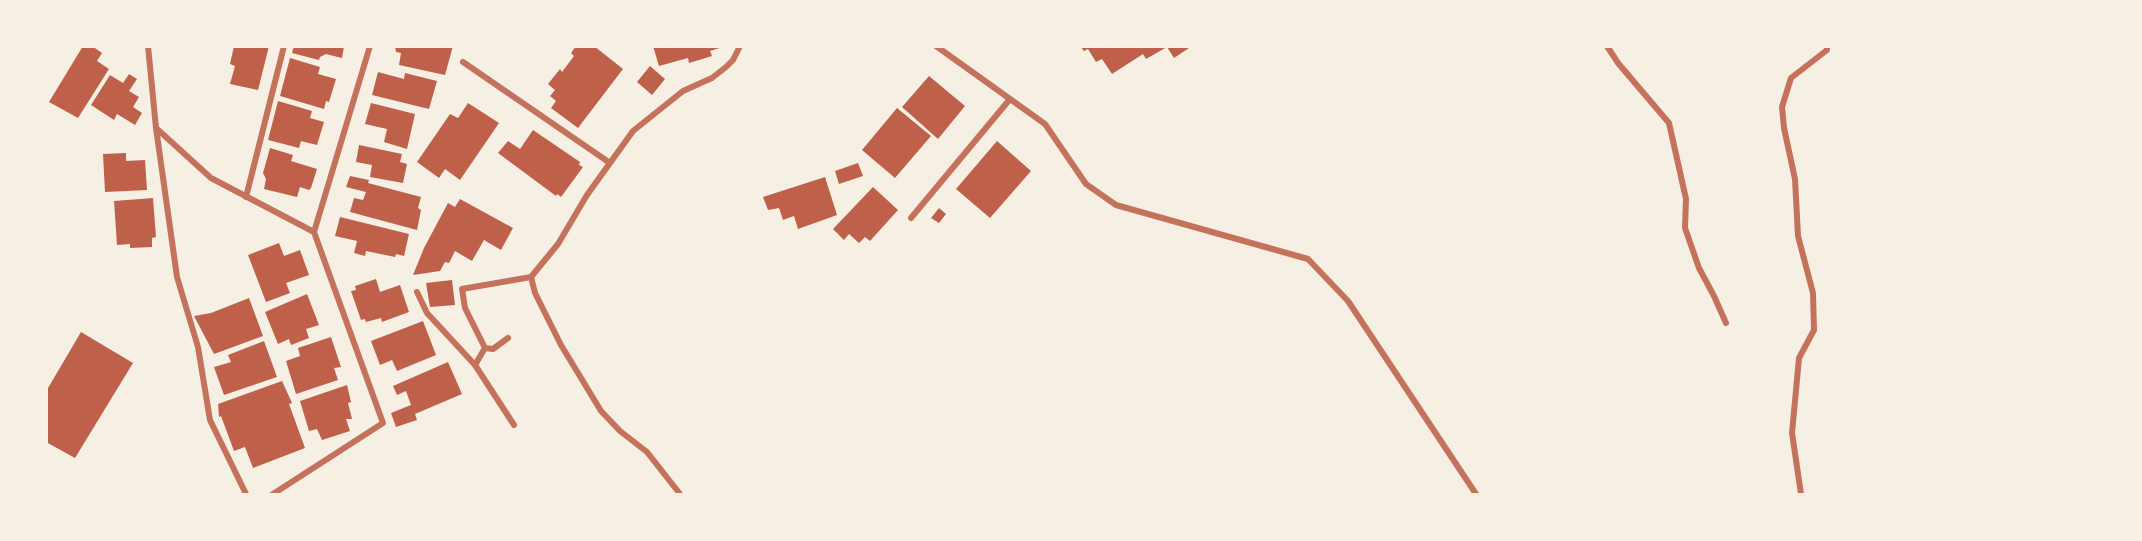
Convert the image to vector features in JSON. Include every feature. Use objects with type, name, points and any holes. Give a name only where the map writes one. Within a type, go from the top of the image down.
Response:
[{"type":"street","points":[[148,46],[156,128],[177,277],[198,347],[210,420],[246,495]]},
{"type":"street","points":[[246,197],[284,46]]},
{"type":"street","points":[[273,495],[383,423],[314,232],[370,46]]},
{"type":"street","points":[[485,348],[465,308],[462,290],[531,278],[558,244],[633,131],[683,91],[712,78],[726,67],[733,60],[740,46]]},
{"type":"street","points":[[936,46],[1045,124],[1086,184],[1116,205],[1308,259],[1348,302],[1476,495]]},
{"type":"street","points":[[1607,46],[1618,63],[1669,123],[1686,199],[1685,228],[1699,268],[1726,322]]},
{"type":"street","points":[[1801,495],[1792,433],[1799,358],[1814,330],[1813,293],[1798,236],[1795,179],[1782,107],[1791,78],[1827,50],[1827,46]]},
{"type":"street","points":[[463,62],[610,163]]},
{"type":"street","points":[[910,218],[1010,99]]},
{"type":"street","points":[[156,128],[211,178],[314,232]]},
{"type":"street","points":[[531,278],[535,293],[561,345],[601,411],[620,431],[647,452],[680,495]]},
{"type":"street","points":[[417,292],[427,313],[475,365],[514,425]]},
{"type":"street","points":[[485,348],[493,349],[508,338]]},
{"type":"street","points":[[475,365],[485,348]]},
{"type":"building","points":[[83,46],[92,46],[102,53],[97,61],[109,69],[78,118],[49,102]]},
{"type":"building","points":[[234,46],[269,46],[258,90],[230,84],[235,66],[230,64]]},
{"type":"building","points":[[294,46],[344,46],[342,58],[326,54],[319,60],[292,53]]},
{"type":"building","points":[[395,46],[453,46],[445,75],[399,65],[401,53],[396,52]]},
{"type":"building","points":[[576,46],[594,46],[623,69],[578,128],[551,108],[556,101],[550,96],[555,90],[548,84],[560,69],[562,72],[574,56],[571,53]]},
{"type":"building","points":[[653,46],[723,47],[710,51],[712,56],[689,63],[688,58],[659,66]]},
{"type":"building","points":[[1080,46],[1192,46],[1174,58],[1167,47],[1146,59],[1143,54],[1112,74],[1102,59],[1096,62],[1088,49],[1084,51]]},
{"type":"building","points":[[290,58],[320,67],[318,74],[336,79],[329,102],[326,101],[324,109],[280,96]]},
{"type":"building","points":[[650,66],[665,79],[652,95],[637,82]]},
{"type":"building","points":[[378,72],[404,79],[405,73],[437,81],[429,109],[372,95]]},
{"type":"building","points":[[129,74],[137,79],[129,91],[139,97],[133,107],[142,113],[135,125],[117,114],[114,120],[91,105],[110,75],[123,83]]},
{"type":"building","points":[[929,76],[965,106],[938,139],[902,107]]},
{"type":"building","points":[[278,101],[312,111],[310,118],[324,122],[317,145],[301,141],[299,148],[268,140]]},
{"type":"building","points":[[371,103],[415,114],[407,149],[384,142],[387,129],[365,124]]},
{"type":"building","points":[[468,103],[499,123],[460,180],[445,169],[439,178],[417,162],[450,114],[458,118]]},
{"type":"building","points":[[897,108],[931,136],[895,178],[862,150]]},
{"type":"building","points":[[533,130],[580,162],[579,165],[583,167],[561,197],[557,194],[556,196],[498,153],[508,141],[520,149]]},
{"type":"building","points":[[997,141],[1031,171],[990,218],[956,189]]},
{"type":"building","points":[[359,145],[402,154],[400,162],[407,164],[403,183],[370,177],[372,165],[356,162]]},
{"type":"building","points":[[270,148],[293,155],[291,161],[317,169],[309,190],[300,187],[297,197],[264,189],[266,179],[263,173]]},
{"type":"building","points":[[126,153],[126,161],[145,160],[147,190],[105,192],[103,154]]},
{"type":"building","points":[[858,163],[863,176],[839,184],[835,171]]},
{"type":"building","points":[[350,176],[421,197],[417,230],[350,212],[354,198],[363,200],[366,192],[346,187]]},
{"type":"building","points":[[825,177],[837,215],[798,229],[794,216],[783,220],[779,208],[768,210],[763,197]]},
{"type":"building","points":[[873,187],[898,210],[870,241],[865,237],[859,243],[849,234],[844,240],[833,229]]},
{"type":"building","points":[[153,198],[156,237],[152,238],[152,247],[130,248],[130,244],[117,245],[114,201]]},
{"type":"building","points":[[460,199],[513,228],[501,250],[484,240],[472,261],[455,251],[449,263],[445,262],[440,271],[413,275],[424,248],[448,203],[455,207]]},
{"type":"building","points":[[939,208],[946,214],[939,223],[931,218]]},
{"type":"building","points":[[340,217],[409,234],[404,256],[396,254],[395,257],[366,251],[365,256],[354,253],[357,241],[335,236]]},
{"type":"building","points":[[279,243],[284,256],[300,250],[309,275],[286,283],[290,293],[266,302],[248,255]]},
{"type":"building","points":[[376,279],[380,292],[400,285],[409,312],[382,322],[381,318],[366,322],[365,319],[361,320],[351,291],[356,290],[355,286]]},
{"type":"building","points":[[452,280],[455,305],[430,307],[426,283]]},
{"type":"building","points":[[307,294],[319,325],[306,329],[309,338],[291,345],[289,339],[278,344],[265,312]]},
{"type":"building","points":[[249,298],[263,336],[214,354],[194,316],[211,313]]},
{"type":"building","points":[[423,321],[436,355],[397,371],[392,360],[380,365],[371,341]]},
{"type":"building","points":[[81,332],[133,363],[75,458],[46,442],[46,387],[48,388]]},
{"type":"building","points":[[331,337],[341,367],[334,368],[338,380],[296,394],[286,361],[300,356],[298,348]]},
{"type":"building","points":[[264,341],[277,377],[224,395],[214,367],[231,362],[228,355]]},
{"type":"building","points":[[448,362],[462,394],[415,414],[417,420],[396,427],[391,413],[411,405],[406,391],[397,395],[393,386]]},
{"type":"building","points":[[282,381],[292,403],[289,404],[305,448],[253,468],[245,447],[234,451],[221,416],[219,417],[218,404]]},
{"type":"building","points":[[347,385],[352,419],[346,419],[350,431],[322,440],[317,429],[309,431],[300,401]]}]
